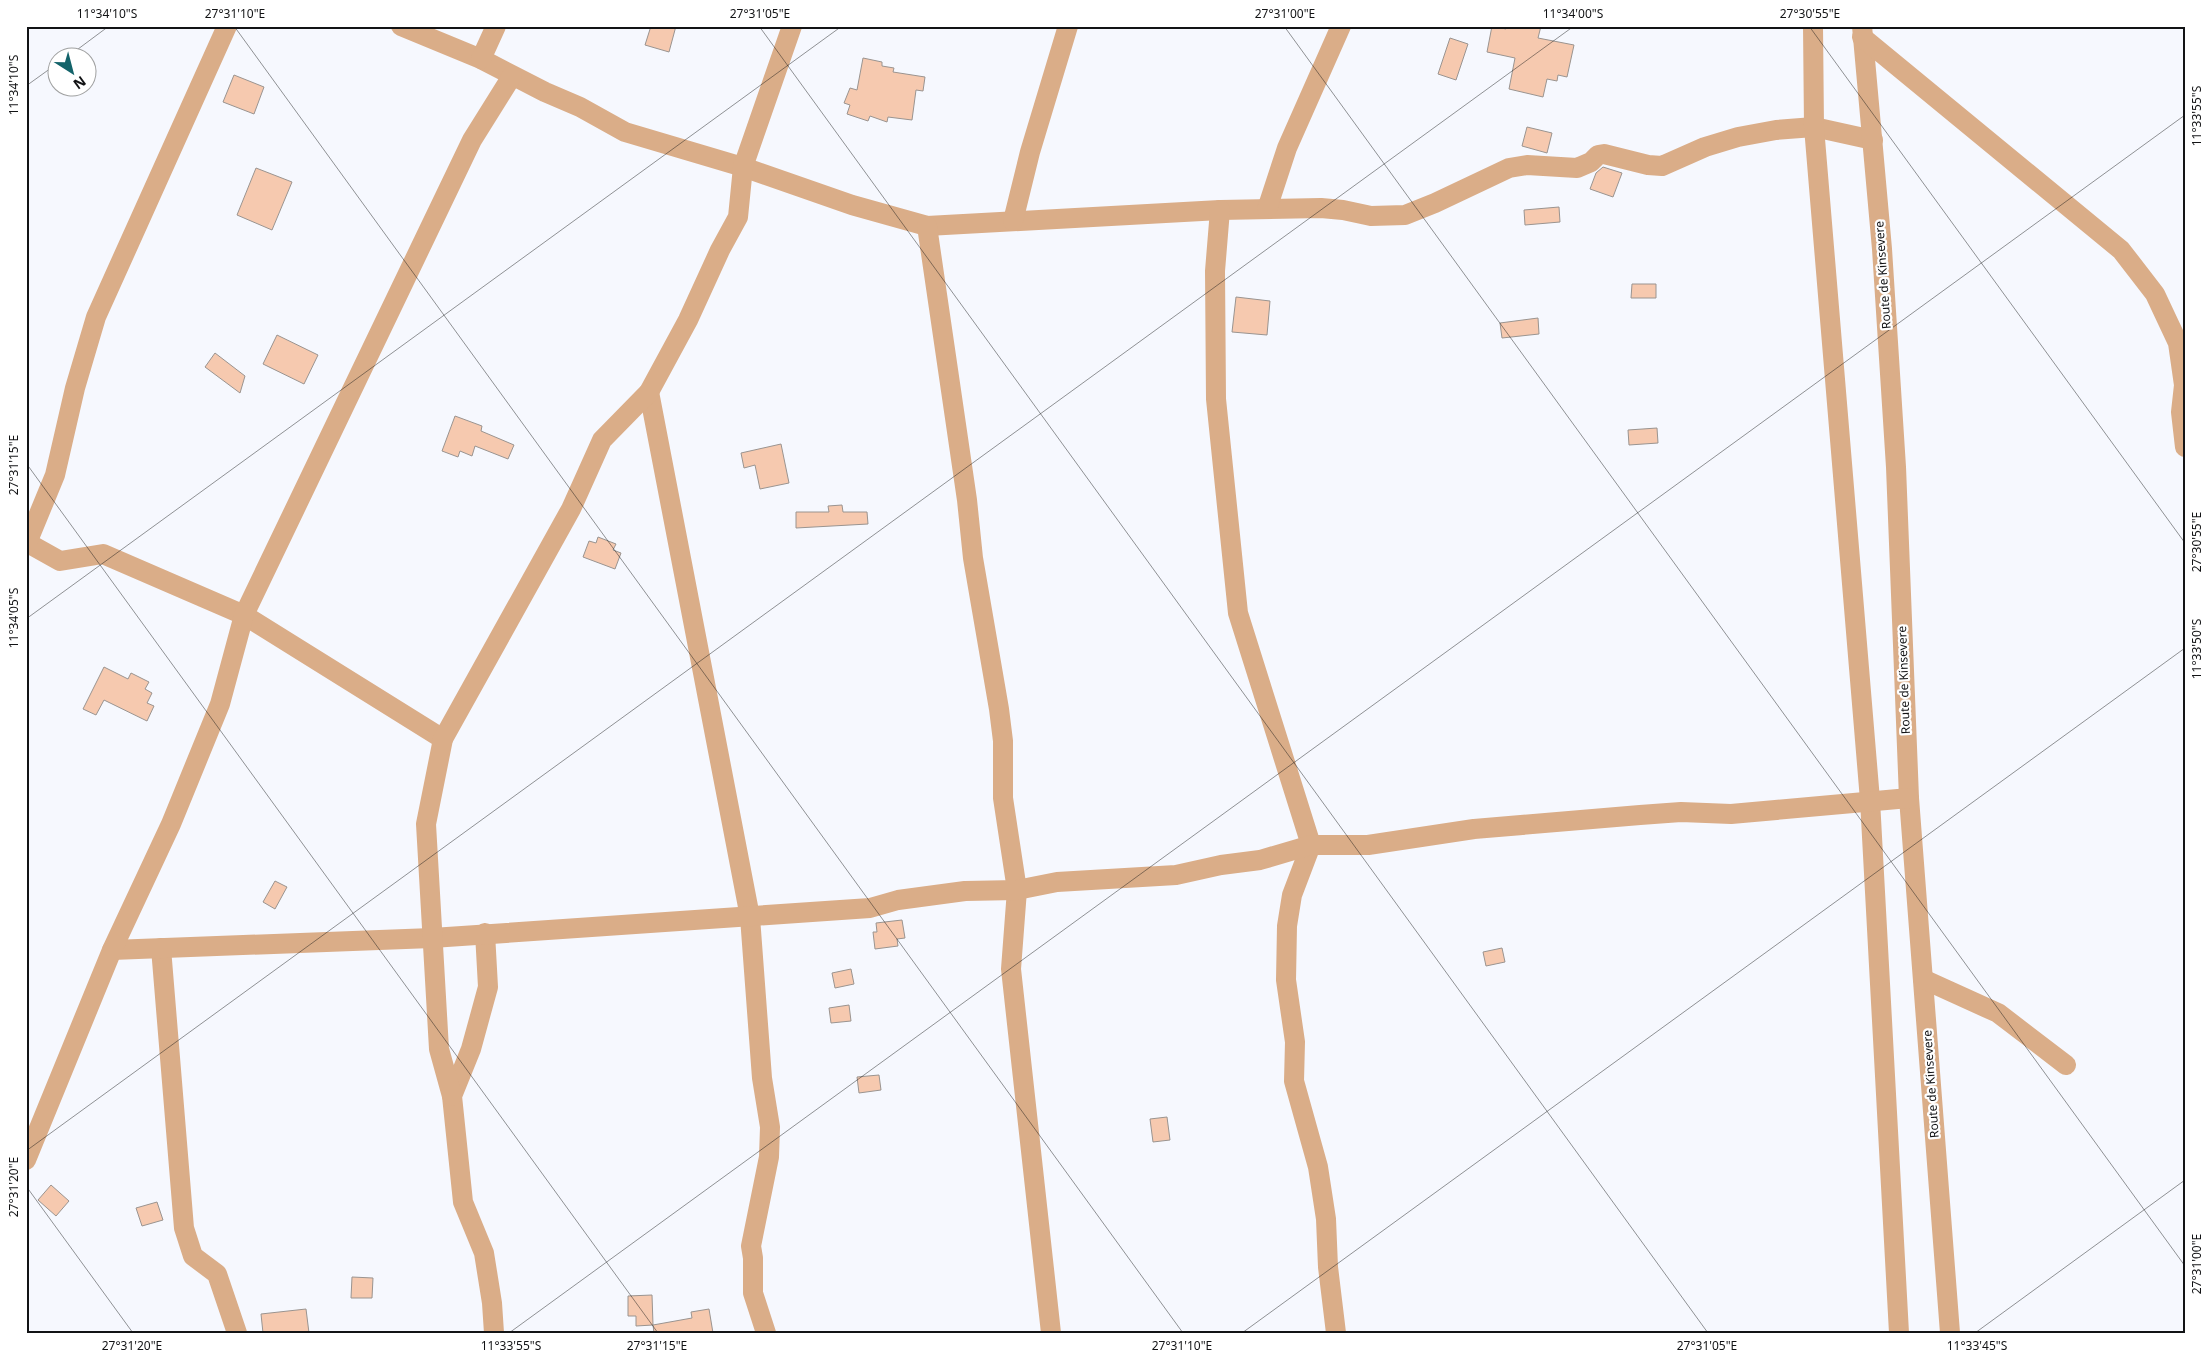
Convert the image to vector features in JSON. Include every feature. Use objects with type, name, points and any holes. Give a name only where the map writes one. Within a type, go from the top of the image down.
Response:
[{"type":"street","points":[[227,26],[96,318],[75,388],[55,476],[27,543],[60,561],[103,554],[244,615],[443,739]]},
{"type":"street","points":[[401,26],[481,59],[512,76],[580,107],[625,132],[743,167],[825,197],[927,226],[1220,210],[1322,208],[1371,216],[1405,214],[1435,203],[1508,168],[1527,165],[1577,168],[1591,162],[1598,155],[1604,154],[1648,165],[1662,166],[1705,147],[1738,137],[1776,130],[1814,127],[1873,140]]},
{"type":"street","points":[[481,59],[496,26]]},
{"type":"street","points":[[494,1333],[492,1303],[484,1253],[463,1202],[452,1096],[440,1049],[426,824],[443,739],[572,509],[602,440],[649,392],[688,320],[720,250],[738,217],[743,167],[792,26]]},
{"type":"street","points":[[1013,221],[1032,144],[1068,26]]},
{"type":"street","points":[[1267,209],[1287,148],[1341,26]]},
{"type":"street","points":[[1813,26],[1814,127],[1870,800],[1899,1333]]},
{"type":"street","points":[[1862,32],[2121,250],[2155,294],[2178,343],[2184,385],[2181,412],[2185,447]]},
{"type":"street","name":"Route de Kinsevere","points":[[1862,32],[1873,140],[1896,467],[1909,798],[1950,1333]]},
{"type":"street","points":[[26,1160],[112,950],[171,824],[220,704],[244,615],[472,140],[512,76]]},
{"type":"street","points":[[1220,210],[1215,271],[1216,399],[1238,613],[1311,845],[1292,895],[1287,926],[1286,980],[1295,1042],[1294,1081],[1318,1167],[1326,1219],[1328,1267],[1336,1333]]},
{"type":"street","points":[[927,226],[967,500],[973,558],[1003,741],[1003,798],[1018,890],[1011,969],[1051,1333]]},
{"type":"street","points":[[649,392],[750,917],[762,1078],[770,1127],[770,1157],[751,1246],[753,1293],[766,1333]]},
{"type":"street","points":[[112,950],[432,938],[870,908],[898,900],[965,891],[1018,890],[1058,882],[1176,875],[1221,865],[1260,860],[1311,845],[1368,845],[1474,829],[1648,814],[1759,812],[1870,800],[1909,798]]},
{"type":"street","points":[[452,1096],[471,1049],[488,987],[485,933]]},
{"type":"street","points":[[161,948],[184,1228],[193,1256],[218,1274],[237,1333]]},
{"type":"street","points":[[1923,979],[1998,1013],[2066,1065]]},
{"type":"building","points":[[651,26],[676,26],[669,52],[645,45]]},
{"type":"building","points":[[1492,26],[1506,29],[1507,26],[1541,26],[1538,38],[1574,45],[1567,77],[1558,75],[1557,81],[1547,79],[1543,97],[1509,89],[1515,58],[1487,52]]},
{"type":"building","points":[[1450,38],[1468,44],[1456,80],[1438,74]]},
{"type":"building","points":[[863,58],[882,62],[882,66],[894,68],[893,72],[925,77],[923,91],[916,90],[912,120],[888,117],[887,122],[870,116],[868,121],[847,114],[850,105],[844,103],[850,88],[857,90]]},
{"type":"building","points":[[234,75],[264,87],[254,114],[223,102]]},
{"type":"building","points":[[1527,127],[1552,133],[1547,153],[1522,146]]},
{"type":"building","points":[[1603,167],[1622,173],[1613,197],[1590,189],[1596,173]]},
{"type":"building","points":[[256,168],[292,182],[272,230],[237,215]]},
{"type":"building","points":[[1559,207],[1560,222],[1525,225],[1524,210]]},
{"type":"building","points":[[1632,284],[1656,284],[1656,298],[1631,298]]},
{"type":"building","points":[[1236,297],[1270,301],[1267,335],[1232,332]]},
{"type":"building","points":[[1538,318],[1539,334],[1502,338],[1500,323]]},
{"type":"building","points":[[277,335],[318,355],[304,384],[263,364]]},
{"type":"building","points":[[215,353],[245,376],[240,393],[205,367]]},
{"type":"building","points":[[455,416],[482,426],[481,431],[514,445],[508,459],[475,446],[472,456],[460,451],[458,457],[442,451]]},
{"type":"building","points":[[1657,428],[1658,443],[1629,445],[1628,430]]},
{"type":"building","points":[[781,444],[789,483],[760,489],[755,465],[744,468],[741,453]]},
{"type":"building","points":[[842,505],[843,512],[867,512],[868,524],[796,528],[796,512],[829,512],[828,506]]},
{"type":"building","points":[[598,537],[616,544],[613,550],[621,553],[615,569],[583,557],[589,541],[596,543]]},
{"type":"building","points":[[104,667],[128,679],[131,673],[149,682],[145,689],[152,693],[147,703],[154,706],[147,721],[104,700],[96,715],[83,709]]},
{"type":"building","points":[[275,881],[287,887],[275,909],[263,902]]},
{"type":"building","points":[[902,920],[905,938],[897,939],[898,946],[875,949],[873,932],[877,932],[876,923]]},
{"type":"building","points":[[1502,948],[1505,962],[1486,966],[1483,952]]},
{"type":"building","points":[[851,969],[854,984],[835,988],[832,973]]},
{"type":"building","points":[[849,1005],[851,1021],[831,1023],[829,1008]]},
{"type":"building","points":[[879,1075],[881,1090],[859,1093],[857,1077]]},
{"type":"building","points":[[1167,1117],[1170,1140],[1153,1142],[1150,1119]]},
{"type":"building","points":[[51,1185],[69,1201],[56,1216],[38,1200]]},
{"type":"building","points":[[157,1202],[163,1220],[142,1226],[136,1208]]},
{"type":"building","points":[[352,1277],[373,1278],[372,1298],[351,1298]]},
{"type":"building","points":[[652,1295],[653,1325],[636,1326],[636,1316],[628,1316],[628,1296]]},
{"type":"building","points":[[306,1309],[309,1333],[263,1333],[261,1314]]},
{"type":"building","points":[[709,1309],[713,1333],[654,1333],[653,1325],[692,1318],[691,1312]]}]
